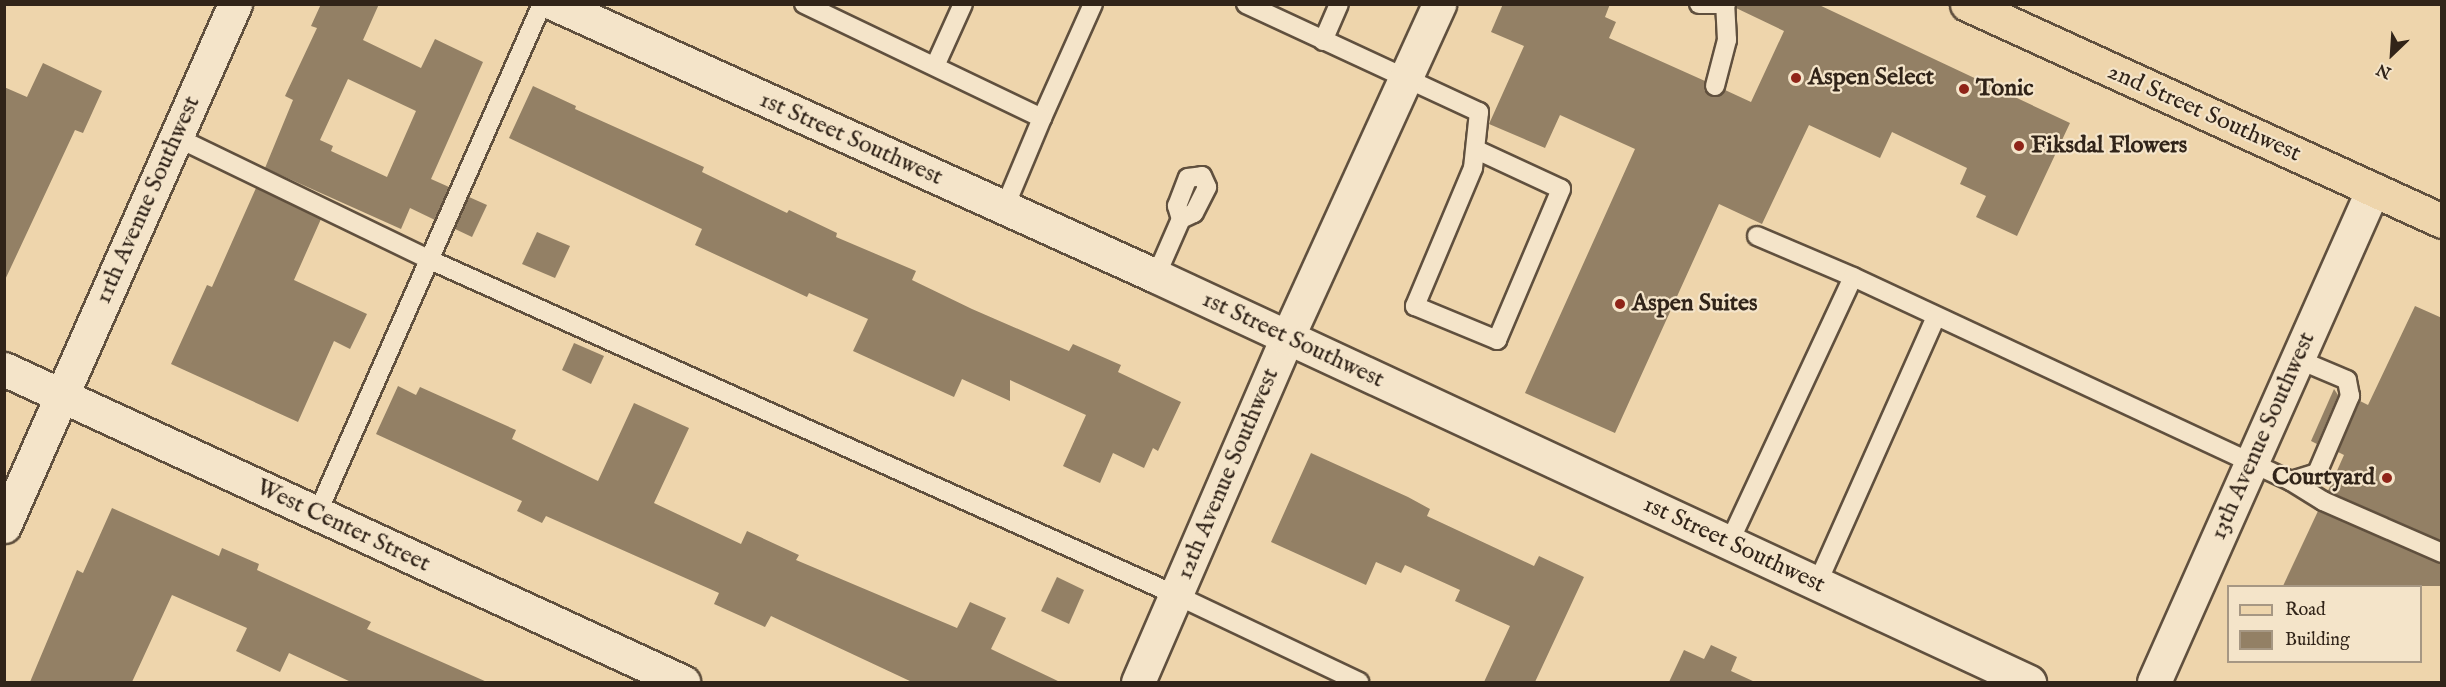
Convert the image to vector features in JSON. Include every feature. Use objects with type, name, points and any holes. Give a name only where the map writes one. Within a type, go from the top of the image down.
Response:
[{"type":"main road","name":"2nd Street Southwest","points":[[1967,4],[2442,221]]},
{"type":"street","name":"11th Avenue Southwest","points":[[4,526],[235,4]]},
{"type":"street","name":"1st Street Southwest","points":[[555,4],[1156,276],[2029,682]]},
{"type":"street","name":"12th Avenue Southwest","points":[[1138,682],[1287,338],[1439,4]]},
{"type":"street","name":"13th Avenue Southwest","points":[[2154,682],[2373,189]]},
{"type":"street","name":"West Center Street","points":[[4,369],[682,682]]},
{"type":"lane","points":[[317,514],[542,4]]},
{"type":"lane","points":[[804,4],[1042,118]]},
{"type":"lane","points":[[935,66],[963,4]]},
{"type":"lane","points":[[1004,209],[1093,4]]},
{"type":"lane","points":[[1323,40],[1339,4]]},
{"type":"lane","points":[[1699,4],[1726,5],[1726,40],[1715,86]]},
{"type":"lane","points":[[1254,6],[1479,112],[1477,150],[1415,306],[1497,340],[1561,189],[1477,150]]},
{"type":"lane","points":[[176,137],[428,259],[1176,595],[1359,682]]},
{"type":"lane","points":[[1156,276],[1181,219],[1177,206],[1188,178],[1204,170]]},
{"type":"lane","points":[[1757,236],[1853,277],[2291,481],[2323,501],[2442,553]]},
{"type":"lane","points":[[1728,543],[1853,277]]},
{"type":"lane","points":[[1817,584],[1936,317]]},
{"type":"lane","points":[[2291,481],[2317,473],[2350,396],[2347,380],[2297,359]]},
{"type":"building","points":[[321,4],[379,4],[363,40],[421,68],[435,39],[483,62],[431,179],[449,187],[435,220],[410,208],[401,229],[265,168],[293,100],[285,96],[317,28],[311,26]],"holes":[[[348,79],[416,111],[387,177],[331,151],[333,146],[320,140]]]},
{"type":"building","points":[[1503,4],[1610,4],[1605,17],[1616,22],[1609,38],[1705,81],[1704,90],[1712,97],[1725,90],[1751,102],[1784,31],[1736,8],[1737,4],[1817,4],[2070,123],[2017,236],[1976,217],[1986,196],[1960,184],[1967,168],[1892,132],[1880,158],[1809,125],[1762,224],[1719,204],[1615,433],[1525,393],[1635,149],[1560,115],[1545,148],[1489,124],[1524,46],[1491,32]]},
{"type":"building","points":[[43,63],[102,91],[83,133],[75,130],[4,282],[4,87],[27,97]]},
{"type":"building","points":[[533,86],[576,106],[575,109],[704,167],[702,172],[787,213],[789,210],[837,233],[836,237],[916,271],[912,280],[972,309],[1069,351],[1073,344],[1121,365],[1118,372],[1181,402],[1158,451],[1153,448],[1144,468],[1113,453],[1100,483],[1063,466],[1086,415],[1010,380],[1010,401],[962,379],[954,397],[853,351],[868,319],[809,293],[807,297],[695,245],[702,229],[509,138]]},
{"type":"building","points":[[256,188],[321,219],[294,280],[367,314],[350,349],[334,341],[298,422],[171,364],[207,285],[212,287]]},
{"type":"building","points":[[469,197],[487,205],[472,237],[455,229]]},
{"type":"building","points":[[537,232],[570,246],[555,278],[522,264]]},
{"type":"building","points":[[2415,306],[2442,318],[2442,541],[2328,491],[2344,455],[2338,452],[2360,401],[2368,405]]},
{"type":"building","points":[[574,343],[604,356],[591,384],[562,370]]},
{"type":"building","points":[[398,386],[416,395],[420,387],[516,430],[512,439],[598,481],[634,403],[689,428],[654,503],[741,544],[747,531],[799,555],[796,560],[957,628],[970,602],[1006,618],[991,649],[1060,682],[912,682],[771,616],[765,627],[714,604],[719,593],[546,516],[542,523],[517,511],[522,501],[376,434]]},
{"type":"building","points":[[2334,389],[2338,395],[2317,444],[2311,441]]},
{"type":"building","points":[[1311,453],[1408,497],[1430,509],[1427,516],[1534,566],[1539,556],[1584,577],[1535,682],[1484,682],[1510,626],[1455,601],[1460,590],[1405,565],[1401,573],[1376,562],[1366,585],[1271,542]]},
{"type":"building","points":[[112,508],[219,556],[222,548],[259,564],[257,570],[371,622],[367,629],[487,682],[351,682],[289,653],[280,672],[236,651],[247,628],[172,595],[132,682],[30,682],[77,570],[83,573]]},
{"type":"building","points":[[2318,511],[2442,564],[2442,586],[2283,585]]},
{"type":"building","points":[[1057,577],[1084,590],[1069,624],[1041,611]]},
{"type":"building","points":[[1711,645],[1737,657],[1731,671],[1755,682],[1669,682],[1684,650],[1704,659]]},
{"type":"place","name":"Aspen Select","points":[[1796,78]]},
{"type":"place","name":"Tonic","points":[[1964,89]]},
{"type":"place","name":"Fiksdal Flowers","points":[[2019,146]]},
{"type":"place","name":"Aspen Suites","points":[[1620,304]]},
{"type":"place","name":"Courtyard","points":[[2387,478]]}]
